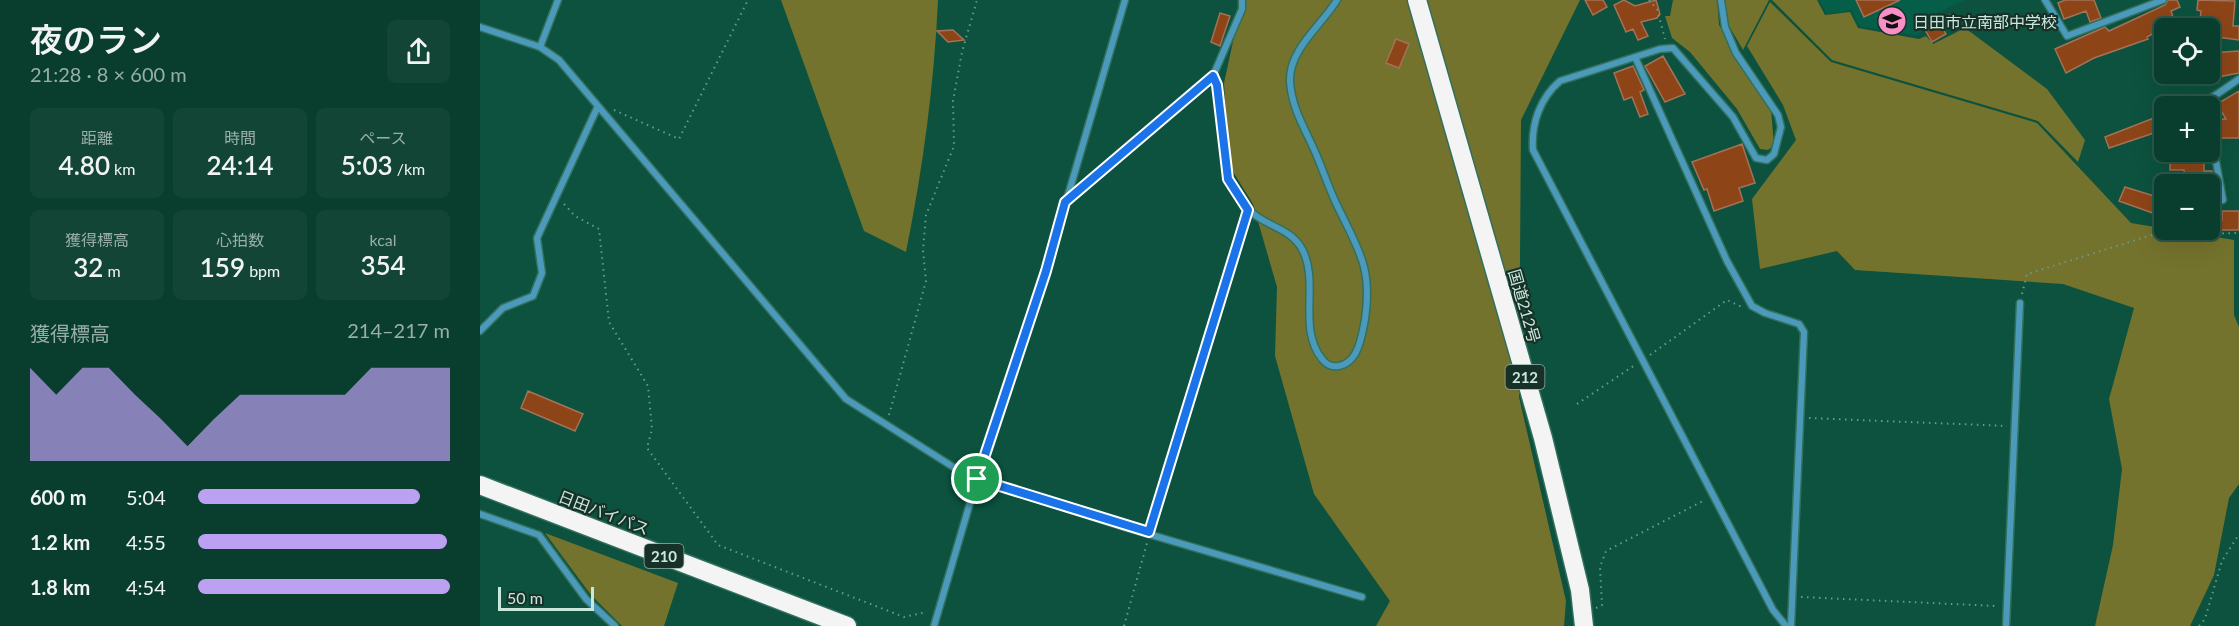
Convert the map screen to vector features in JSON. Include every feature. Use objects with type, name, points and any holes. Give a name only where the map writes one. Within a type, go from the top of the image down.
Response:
[{"type":"highway","name":"国道212号","points":[[1417,0],[1543,438],[1580,590],[1584,626]]},
{"type":"highway","name":"日田バイパス","points":[[480,485],[848,626]]},
{"type":"street","points":[[540,47],[558,0]]},
{"type":"street","points":[[934,626],[977,479],[1039,292],[1125,0]]},
{"type":"street","points":[[1065,202],[1213,76],[1242,9],[1242,0]]},
{"type":"street","points":[[1213,76],[1217,85],[1228,179],[1248,210],[1284,230],[1302,248],[1309,268],[1311,331],[1320,357],[1331,366],[1348,363],[1356,353],[1362,332],[1368,298],[1366,266],[1299,120],[1290,82],[1291,68],[1297,55],[1337,0]]},
{"type":"street","points":[[1720,0],[1725,27],[1736,53],[1778,115],[1781,127],[1774,154],[1767,160],[1756,158],[1733,117],[1672,48],[1660,49],[1560,81],[1549,90],[1532,134],[1533,150],[1559,195],[1600,282],[1644,359],[1773,610],[1786,626]]},
{"type":"street","points":[[2045,0],[2067,36],[2163,0]]},
{"type":"street","points":[[480,27],[540,47],[559,60],[846,399],[977,479],[1362,597]]},
{"type":"street","points":[[1635,57],[1727,261],[1752,306],[1765,313],[1799,324],[1804,332],[1791,626]]},
{"type":"street","points":[[2213,96],[2239,78]]},
{"type":"street","points":[[480,330],[503,308],[532,296],[542,273],[537,238],[601,108]]},
{"type":"street","points":[[2220,184],[2223,200],[2220,200]]},
{"type":"street","points":[[2007,626],[2020,303]]},
{"type":"street","points":[[480,514],[538,536],[586,599],[615,626]]},
{"type":"path","points":[[601,108],[611,109],[679,139],[748,0]]},
{"type":"path","points":[[887,423],[926,281],[922,250],[926,215],[954,146],[953,101],[962,52],[977,0]]},
{"type":"path","points":[[1649,0],[1657,9],[1663,36],[1672,48]]},
{"type":"path","points":[[557,196],[575,216],[599,229],[609,322],[648,386],[652,429],[647,448],[718,545],[904,617],[939,609]]},
{"type":"path","points":[[1124,626],[1149,532],[1248,210]]},
{"type":"path","points":[[2020,303],[2027,274],[2048,266],[2152,235],[2239,233]]},
{"type":"path","points":[[1577,404],[1727,300],[1746,309]]},
{"type":"path","points":[[1800,418],[2015,426]]},
{"type":"path","points":[[1596,608],[1602,605],[1600,567],[1606,551],[1714,495]]},
{"type":"path","points":[[2199,626],[2205,618],[2222,561],[2239,534]]},
{"type":"path","points":[[1792,597],[2007,606]]},
{"type":"shaded area","points":[[781,0],[938,0],[927,127],[906,252],[864,231]]},
{"type":"shaded area","points":[[1242,0],[1580,0],[1521,120],[1519,397],[1566,601],[1564,626],[1376,626],[1390,601],[1314,494],[1275,356],[1277,287],[1253,204],[1232,170],[1224,83]]},
{"type":"shaded area","points":[[1673,0],[1717,0],[1719,25],[1771,110],[1774,145],[1768,150],[1760,149],[1737,109],[1690,52],[1672,38],[1665,16],[1670,16]]},
{"type":"shaded area","points":[[1725,0],[1769,0],[1743,50],[1729,26]]},
{"type":"shaded area","points":[[1772,0],[1817,0],[1825,15],[1850,12],[1858,28],[1919,39],[1926,36],[1933,44],[1965,28],[2047,89],[2085,140],[2078,162],[2038,121],[1832,60]]},
{"type":"shaded area","name":"日田市立南部中学校","points":[[1819,0],[1966,0],[1932,15],[1918,36],[1859,26],[1851,10],[1827,14]]},
{"type":"shaded area","points":[[1770,2],[1831,62],[2037,123],[2131,223],[2154,227],[2154,240],[2220,240],[2220,238],[2234,240],[2234,315],[2239,327],[2239,484],[2229,498],[2214,575],[2190,626],[2095,626],[2113,545],[2122,469],[2109,399],[2134,308],[2063,284],[1855,270],[1837,251],[1760,269],[1752,199],[1796,140],[1783,105],[1747,46]]},
{"type":"shaded area","points":[[545,533],[678,583],[664,626],[622,626],[591,595]]},
{"type":"building","points":[[1585,0],[1603,0],[1607,7],[1593,15]]},
{"type":"building","points":[[1624,0],[1635,6],[1656,0],[1660,14],[1657,18],[1641,22],[1648,36],[1638,40],[1633,29],[1626,32],[1614,5]]},
{"type":"building","points":[[1856,0],[1900,0],[1864,17]]},
{"type":"building","points":[[2065,0],[2094,0],[2101,18],[2090,22],[2086,11],[2064,19],[2058,3]]},
{"type":"building","points":[[2168,0],[2177,0],[2180,7],[2171,11],[2173,18],[2154,18],[2154,33],[2147,37],[2148,39],[2094,58],[2066,73],[2055,49],[2105,27],[2109,31],[2165,5]]},
{"type":"building","points":[[2198,0],[2235,1],[2233,26],[2239,26],[2239,40],[2220,37],[2220,18],[2200,18],[2201,11],[2197,10]]},
{"type":"building","points":[[1220,13],[1230,16],[1220,46],[1211,42]]},
{"type":"building","points":[[1952,14],[1956,22],[1943,29],[1946,34],[1932,42],[1924,28]]},
{"type":"building","points":[[953,30],[964,40],[948,42],[937,31]]},
{"type":"building","points":[[1396,39],[1409,44],[1399,68],[1386,63]]},
{"type":"building","points":[[2239,51],[2239,73],[2220,77],[2220,52]]},
{"type":"building","points":[[1663,56],[1685,94],[1665,102],[1645,66]]},
{"type":"building","points":[[1633,66],[1644,90],[1640,92],[1648,114],[1640,117],[1632,97],[1624,100],[1614,73]]},
{"type":"building","points":[[2239,91],[2239,138],[2220,138],[2220,119],[2226,119],[2220,109],[2220,102]]},
{"type":"building","points":[[2154,118],[2154,133],[2109,148],[2105,137]]},
{"type":"building","points":[[1742,144],[1755,183],[1739,188],[1743,201],[1714,211],[1707,189],[1704,190],[1692,162]]},
{"type":"building","points":[[2170,162],[2204,162],[2204,171],[2212,171],[2212,174],[2184,174],[2184,170],[2170,170]]},
{"type":"building","points":[[2125,187],[2154,196],[2154,214],[2119,201]]},
{"type":"building","points":[[2222,211],[2239,211],[2239,230],[2220,230],[2220,220],[2222,220]]},
{"type":"building","points":[[528,391],[583,414],[575,431],[521,408]]},
{"type":"place","name":"日田市立南部中学校","points":[[1892,21]]},
{"type":"route","points":[[1213,76],[1217,85],[1228,179],[1234,192],[1248,210],[1149,532],[1128,528],[977,479],[1006,397],[1065,202],[1213,76]]}]
